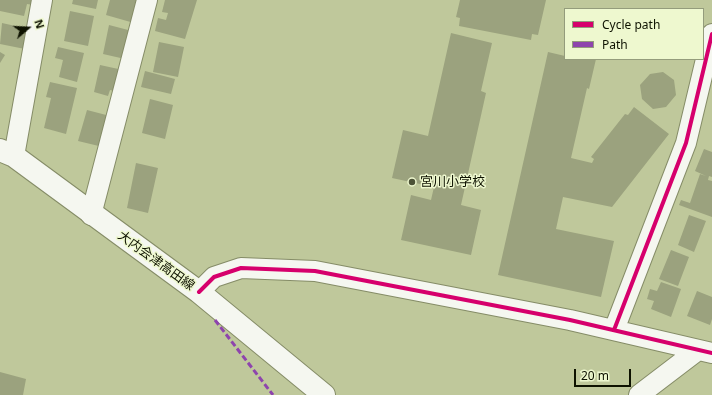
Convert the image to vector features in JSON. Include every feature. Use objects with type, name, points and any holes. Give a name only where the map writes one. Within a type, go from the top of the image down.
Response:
[{"type":"main road","name":"大内会津高田線","points":[[7,154],[199,292],[324,395]]},
{"type":"street","points":[[7,154],[42,0]]},
{"type":"street","points":[[91,215],[147,0]]},
{"type":"street","points":[[614,330],[686,142],[712,34]]},
{"type":"street","points":[[199,292],[214,277],[241,268],[315,271],[614,330],[705,351]]},
{"type":"street","points":[[639,395],[705,351]]},
{"type":"building","points":[[0,0],[34,0],[33,5],[27,4],[24,16],[0,11]]},
{"type":"building","points":[[73,0],[98,0],[96,9],[72,4]]},
{"type":"building","points":[[110,0],[140,0],[134,23],[106,15]]},
{"type":"building","points":[[165,0],[197,0],[185,39],[155,31],[158,18],[166,20],[168,13],[162,12]]},
{"type":"building","points":[[460,0],[546,0],[538,35],[532,34],[531,40],[459,26],[460,18],[456,17]]},
{"type":"building","points":[[70,11],[94,16],[88,46],[64,41]]},
{"type":"building","points":[[2,23],[29,29],[25,49],[0,44]]},
{"type":"building","points":[[109,25],[132,31],[125,59],[103,54]]},
{"type":"building","points":[[451,33],[492,43],[481,91],[486,93],[461,205],[481,210],[471,255],[401,240],[411,195],[431,200],[434,187],[392,178],[403,130],[428,136]]},
{"type":"building","points":[[159,42],[184,47],[178,77],[153,72]]},
{"type":"building","points":[[58,47],[84,53],[77,82],[59,77],[63,60],[55,58]]},
{"type":"building","points":[[0,52],[5,55],[0,63]]},
{"type":"building","points":[[548,52],[564,56],[564,60],[596,60],[589,89],[587,88],[571,158],[592,163],[594,159],[591,157],[625,114],[628,115],[634,107],[669,134],[612,207],[563,197],[556,229],[614,241],[601,297],[498,275]]},
{"type":"building","points":[[100,65],[123,70],[118,92],[110,90],[108,96],[94,92]]},
{"type":"building","points":[[145,71],[175,79],[171,94],[141,87]]},
{"type":"building","points":[[663,72],[674,80],[676,95],[666,107],[653,109],[642,99],[640,85],[650,74]]},
{"type":"building","points":[[50,82],[77,88],[66,134],[44,128],[51,98],[46,97]]},
{"type":"building","points":[[150,99],[173,105],[165,139],[142,133]]},
{"type":"building","points":[[87,110],[110,116],[103,147],[78,141]]},
{"type":"building","points":[[704,149],[712,152],[712,177],[709,176],[708,180],[712,181],[712,217],[679,205],[681,200],[690,203],[700,174],[706,176],[695,171]]},
{"type":"building","points":[[136,163],[158,168],[148,213],[127,208]]},
{"type":"building","points":[[689,215],[706,221],[694,252],[678,245]]},
{"type":"building","points":[[671,250],[689,257],[678,286],[659,279]]},
{"type":"building","points":[[661,282],[681,289],[671,317],[651,309],[654,301],[647,299],[650,289],[657,291]]},
{"type":"building","points":[[697,291],[712,297],[712,319],[710,325],[687,316]]},
{"type":"building","points":[[0,372],[26,379],[23,395],[0,395]]},
{"type":"marked path","points":[[215,320],[273,395]]},
{"type":"cycle path","points":[[614,330],[686,143],[712,34]]},
{"type":"cycle path","points":[[199,292],[214,277],[241,268],[315,271],[570,320],[712,353]]},
{"type":"place","name":"宮川小学校","points":[[412,182]]}]
